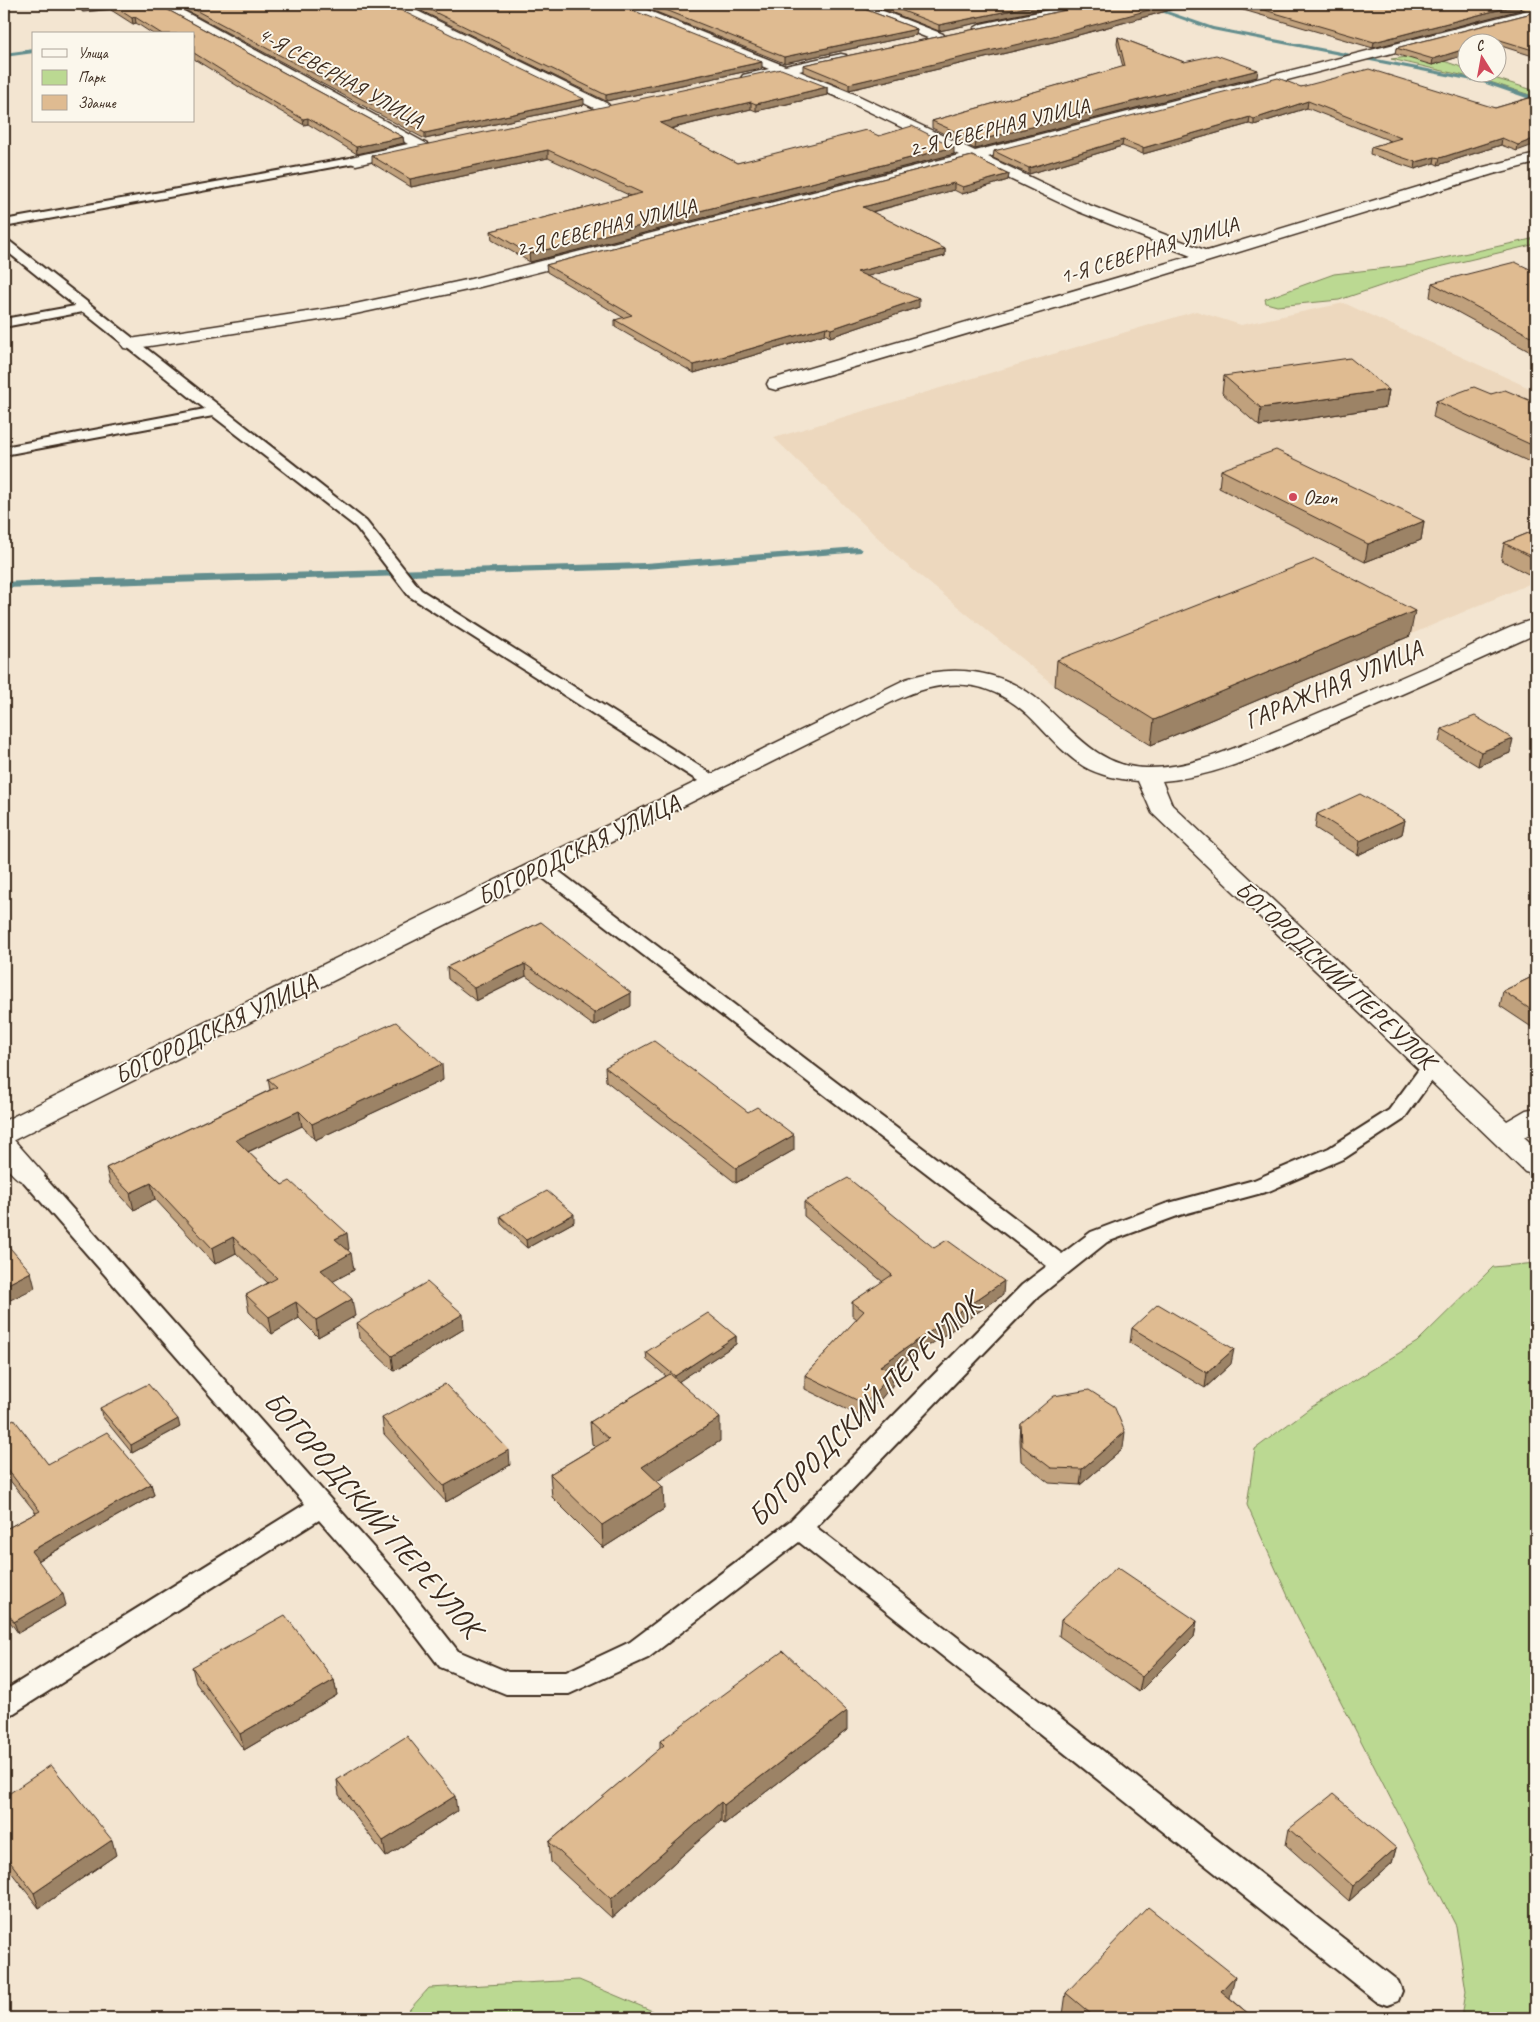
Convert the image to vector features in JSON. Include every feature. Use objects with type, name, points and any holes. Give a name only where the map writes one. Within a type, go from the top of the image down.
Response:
[{"type":"highway","points":[[1520,4],[1536,11]]},
{"type":"street","points":[[88,8],[114,4]]},
{"type":"street","name":"4-Я СЕВЕРНАЯ УЛИЦА","points":[[162,4],[422,145]]},
{"type":"street","points":[[393,4],[608,106],[584,111]]},
{"type":"street","points":[[621,4],[852,98],[969,156],[1083,208],[1206,256]]},
{"type":"street","points":[[854,4],[938,38]]},
{"type":"street","points":[[910,44],[1070,6],[1094,4]]},
{"type":"street","name":"2-Я СЕВЕРНАЯ УЛИЦА","points":[[130,344],[346,311],[472,284],[1536,11]]},
{"type":"street","points":[[737,80],[852,56]]},
{"type":"street","points":[[356,160],[441,141]]},
{"type":"street","name":"1-Я СЕВЕРНАЯ УЛИЦА","points":[[776,384],[1489,170],[1536,159]]},
{"type":"street","name":"ГАРАЖНАЯ УЛИЦА","points":[[1146,775],[1208,764],[1240,754],[1536,626]]},
{"type":"street","name":"БОГОРОДСКАЯ УЛИЦА","points":[[4,1133],[888,695],[923,680],[943,677],[979,678],[1003,685],[1023,698],[1076,751],[1096,766],[1124,774],[1146,775]]},
{"type":"street","name":"БОГОРОДСКИЙ ПЕРЕУЛОК","points":[[1146,775],[1161,808],[1536,1165]]},
{"type":"street","points":[[1505,1135],[1536,1116]]},
{"type":"street","points":[[4,1147],[30,1174]]},
{"type":"lane","points":[[4,224],[356,160]]},
{"type":"lane","points":[[4,243],[361,524],[415,592],[712,782]]},
{"type":"lane","points":[[4,323],[85,308]]},
{"type":"lane","points":[[4,451],[216,411]]},
{"type":"lane","points":[[541,867],[1062,1266]]},
{"type":"lane","name":"БОГОРОДСКИЙ ПЕРЕУЛОК","points":[[30,1174],[394,1588],[449,1659],[506,1682],[569,1683],[639,1650],[799,1528],[1030,1291],[1099,1237],[1173,1209],[1261,1186],[1337,1153],[1396,1115],[1432,1066]]},
{"type":"lane","points":[[4,1705],[322,1506]]},
{"type":"lane","points":[[799,1528],[1387,1991]]},
{"type":"shaded area","points":[[1344,303],[1536,391],[1536,581],[1151,745],[1055,686],[901,560],[774,438],[1196,311],[1241,325]]},
{"type":"green space","points":[[1417,56],[1438,59],[1458,66],[1458,74],[1391,59]]},
{"type":"green space","points":[[1490,82],[1507,82],[1536,91],[1536,97]]},
{"type":"green space","points":[[1536,238],[1536,244],[1431,269],[1339,300],[1277,306],[1266,303],[1265,299],[1334,274],[1413,265]]},
{"type":"green space","points":[[1536,1263],[1536,2018],[1462,2018],[1466,1991],[1456,1926],[1296,1614],[1247,1505],[1255,1449],[1310,1408],[1417,1342],[1493,1267]]},
{"type":"green space","points":[[579,1980],[669,2018],[402,2018],[429,1988]]},
{"type":"building","points":[[110,4],[157,4],[403,137],[356,147],[308,118],[303,119],[195,54],[195,32],[159,32],[135,17],[132,18]]},
{"type":"building","points":[[184,4],[388,4],[584,99],[425,133]]},
{"type":"building","points":[[418,4],[617,4],[762,62],[606,95]]},
{"type":"building","points":[[651,4],[851,4],[917,29],[784,57]]},
{"type":"building","points":[[885,4],[1042,4],[939,25]]},
{"type":"building","points":[[1095,4],[1171,4],[1053,36],[849,84],[803,65]]},
{"type":"building","points":[[1244,4],[1521,4],[1374,42]]},
{"type":"building","points":[[1536,12],[1536,51],[1508,42],[1508,32],[1458,32]]},
{"type":"building","points":[[1458,32],[1458,51],[1433,59],[1396,48]]},
{"type":"building","points":[[1118,37],[1184,62],[1216,55],[1258,70],[976,141],[932,121],[1125,66]]},
{"type":"building","points":[[781,69],[827,87],[756,104],[751,102],[660,123],[737,163],[866,130],[879,136],[912,126],[954,147],[529,254],[491,231],[642,193],[548,150],[410,179],[372,156]]},
{"type":"building","points":[[1369,69],[1495,108],[1536,96],[1536,138],[1518,145],[1502,138],[1440,158],[1435,157],[1416,162],[1371,147],[1401,138],[1308,101],[1254,119],[1250,117],[1143,148],[1123,140],[1029,168],[994,151],[1278,78],[1301,87]]},
{"type":"building","points":[[972,156],[1009,174],[963,187],[954,183],[863,207],[945,249],[857,272],[919,299],[831,329],[826,327],[694,365],[615,320],[632,315],[546,265]]},
{"type":"building","points":[[1515,262],[1536,272],[1536,339],[1432,283]]},
{"type":"building","points":[[1350,358],[1389,390],[1261,408],[1224,376]]},
{"type":"building","points":[[1474,387],[1491,394],[1505,390],[1536,403],[1536,447],[1436,401]]},
{"type":"building","points":[[1276,450],[1424,521],[1368,544],[1221,470]]},
{"type":"building","points":[[1536,530],[1536,559],[1504,543]]},
{"type":"building","points":[[1315,559],[1415,611],[1154,720],[1057,660]]},
{"type":"building","points":[[1475,716],[1513,739],[1481,752],[1442,729]]},
{"type":"building","points":[[1360,794],[1405,820],[1360,841],[1317,814]]},
{"type":"building","points":[[541,922],[631,993],[594,1013],[525,964],[474,988],[447,967]]},
{"type":"building","points":[[1536,975],[1536,1013],[1503,991]]},
{"type":"building","points":[[396,1022],[442,1064],[312,1124],[299,1111],[236,1140],[282,1185],[290,1181],[347,1233],[335,1239],[351,1253],[321,1270],[352,1299],[316,1320],[296,1302],[269,1317],[246,1295],[277,1278],[233,1237],[212,1248],[151,1183],[130,1193],[106,1168],[277,1087],[268,1079]]},
{"type":"building","points":[[654,1041],[748,1112],[757,1107],[794,1135],[736,1168],[605,1067]]},
{"type":"building","points":[[848,1178],[934,1248],[947,1240],[1004,1281],[880,1366],[893,1372],[865,1404],[805,1375],[864,1311],[852,1302],[892,1275],[804,1202]]},
{"type":"building","points":[[547,1191],[574,1214],[526,1240],[500,1216]]},
{"type":"building","points":[[4,1241],[31,1272],[4,1286]]},
{"type":"building","points":[[427,1282],[463,1314],[392,1356],[357,1323]]},
{"type":"building","points":[[1158,1304],[1234,1349],[1207,1373],[1132,1328]]},
{"type":"building","points":[[708,1313],[736,1336],[675,1376],[646,1352]]},
{"type":"building","points":[[670,1374],[720,1418],[642,1467],[663,1487],[602,1525],[550,1474],[609,1439],[590,1422]]},
{"type":"building","points":[[148,1384],[178,1419],[131,1445],[100,1408]]},
{"type":"building","points":[[445,1384],[509,1450],[444,1486],[382,1418]]},
{"type":"building","points":[[1089,1390],[1114,1406],[1125,1432],[1082,1469],[1051,1468],[1022,1446],[1021,1424],[1054,1396]]},
{"type":"building","points":[[14,1419],[48,1464],[107,1432],[151,1484],[31,1551],[63,1594],[14,1622],[4,1607],[4,1530],[40,1511],[4,1465],[4,1424]]},
{"type":"building","points":[[1117,1567],[1197,1621],[1142,1677],[1061,1620]]},
{"type":"building","points":[[285,1615],[334,1680],[240,1734],[192,1667]]},
{"type":"building","points":[[783,1651],[847,1711],[724,1805],[721,1802],[611,1899],[549,1842],[664,1745],[660,1741]]},
{"type":"building","points":[[407,1736],[455,1796],[383,1841],[337,1780]]},
{"type":"building","points":[[51,1765],[112,1840],[34,1893],[4,1854],[4,1797]]},
{"type":"building","points":[[1333,1794],[1396,1848],[1353,1886],[1289,1829]]},
{"type":"building","points":[[1148,1907],[1235,1976],[1221,1991],[1250,2015],[1246,2018],[1087,2018],[1091,2014],[1066,1993]]},
{"type":"waterway","points":[[1125,4],[1165,12],[1212,28],[1484,82],[1536,99]]},
{"type":"waterway","points":[[4,55],[32,51]]},
{"type":"waterway","points":[[4,585],[645,566],[858,550]]},
{"type":"place","name":"Ozon","points":[[1293,497]]}]
